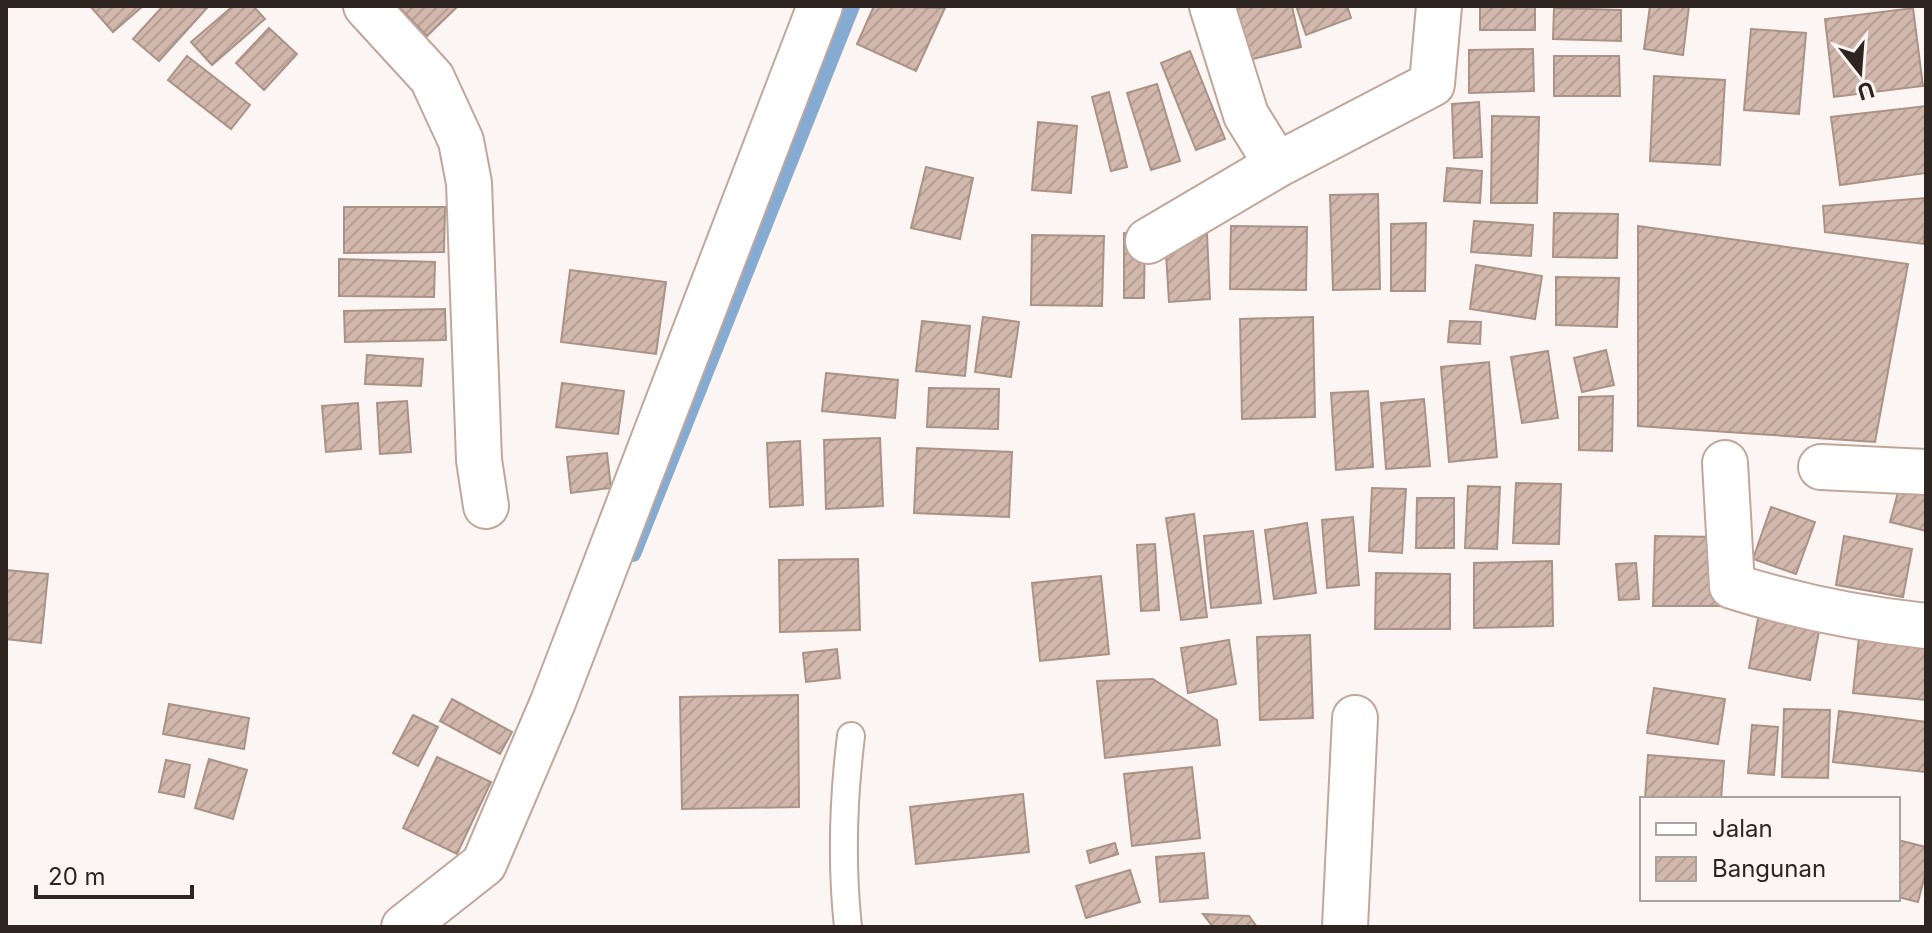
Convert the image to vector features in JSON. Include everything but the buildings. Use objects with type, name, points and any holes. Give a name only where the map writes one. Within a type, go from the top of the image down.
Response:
[{"type":"street","points":[[366,6],[432,78],[461,141],[469,183],[479,460],[486,506]]},
{"type":"street","points":[[404,927],[484,864],[553,702],[820,6]]},
{"type":"street","points":[[1212,6],[1246,115],[1277,165]]},
{"type":"street","points":[[1148,241],[1277,165],[1432,84],[1439,6]]},
{"type":"street","points":[[1725,463],[1732,586],[1786,603],[1870,620],[1926,626]]},
{"type":"street","points":[[1821,467],[1926,472]]},
{"type":"street","points":[[1345,927],[1355,718]]},
{"type":"lane","points":[[848,927],[842,870],[843,801],[851,736]]},
{"type":"waterway","points":[[633,554],[852,6]]}]
